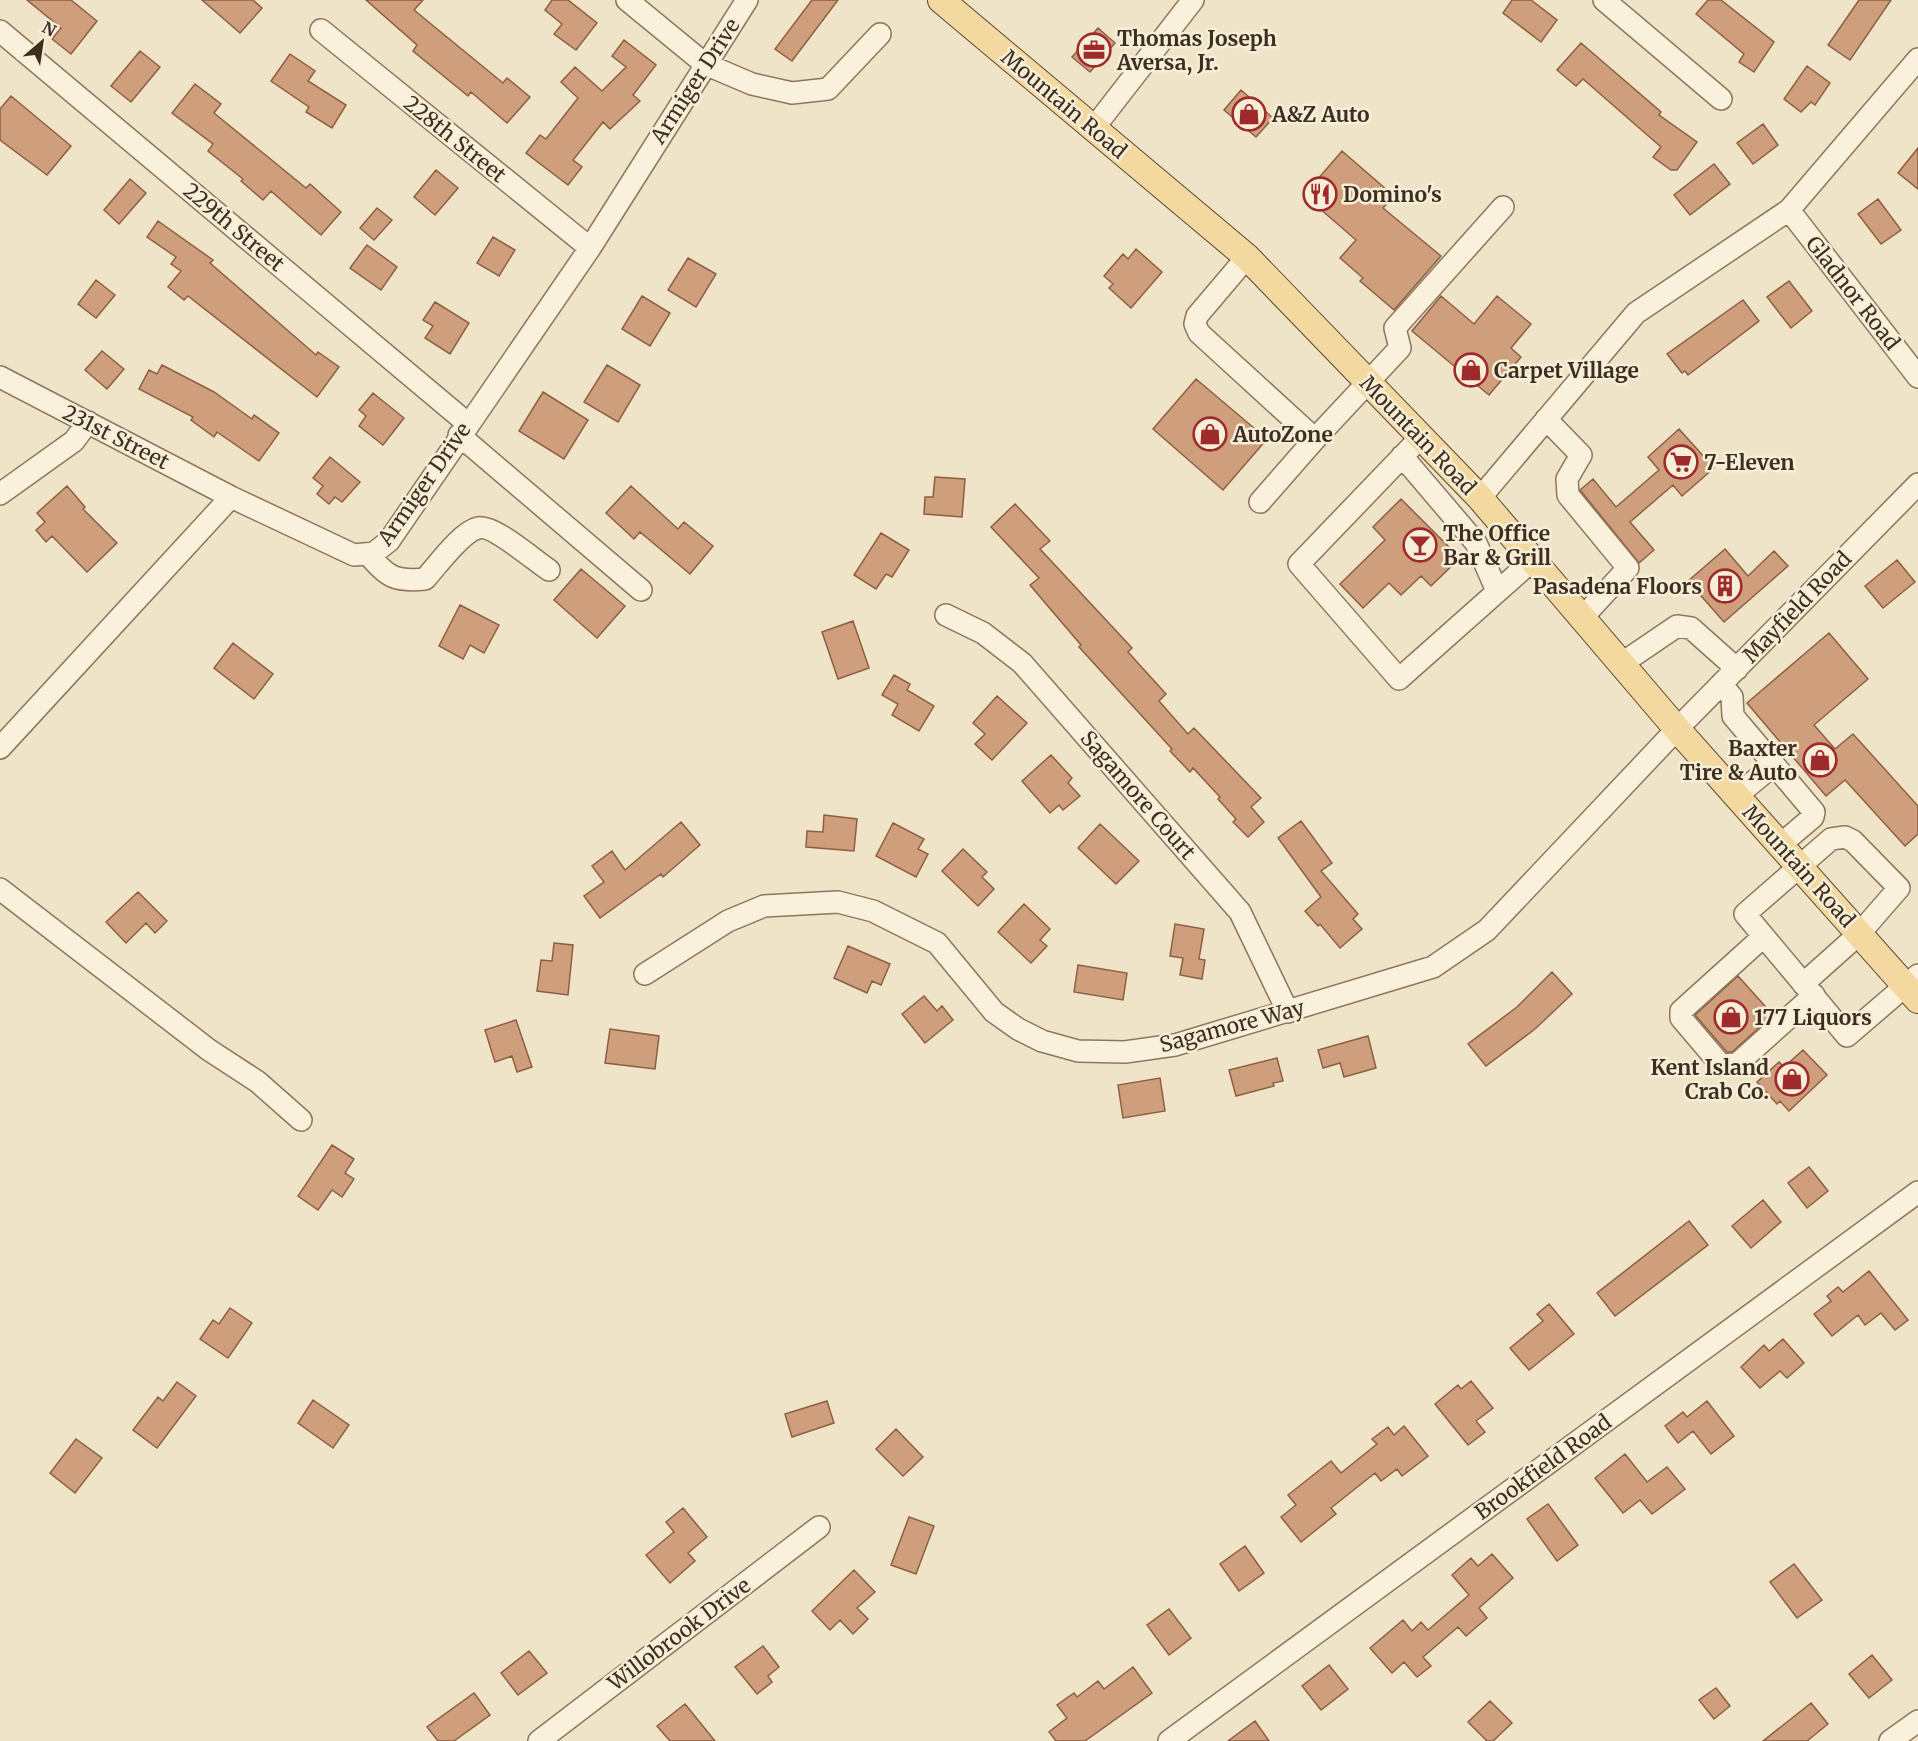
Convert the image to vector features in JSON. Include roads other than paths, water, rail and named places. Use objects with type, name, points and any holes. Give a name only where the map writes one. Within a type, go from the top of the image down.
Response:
[{"type":"main road","name":"Mountain Road","points":[[941,0],[1247,257],[1480,498],[1736,796],[1859,934],[1914,987]]},
{"type":"street","points":[[627,0],[705,64],[752,84],[792,93],[828,89],[880,34]]},
{"type":"street","name":"Armiger Drive","points":[[231,497],[354,555],[374,553],[389,541],[463,429],[590,248],[747,0]]},
{"type":"street","points":[[1093,129],[1192,0]]},
{"type":"street","points":[[1604,0],[1721,99]]},
{"type":"street","name":"228th Street","points":[[321,30],[590,248]]},
{"type":"street","name":"229th Street","points":[[0,31],[463,429],[641,590]]},
{"type":"street","points":[[1480,498],[1636,313],[1789,210],[1918,59]]},
{"type":"street","points":[[1260,502],[1400,348],[1395,328],[1503,207]]},
{"type":"street","name":"Gladnor Road","points":[[1789,210],[1918,377]]},
{"type":"street","points":[[1247,257],[1197,316],[1195,324],[1199,333],[1315,439]]},
{"type":"street","name":"231st Street","points":[[0,377],[231,497]]},
{"type":"street","points":[[1546,419],[1581,455],[1567,479],[1568,495],[1628,568],[1582,618]]},
{"type":"street","points":[[0,494],[74,441],[88,422]]},
{"type":"street","points":[[1421,437],[1299,564],[1399,679],[1533,560]]},
{"type":"street","points":[[1402,456],[1476,543],[1497,591]]},
{"type":"street","name":"Mayfield Road","points":[[1677,729],[1918,484]]},
{"type":"street","points":[[0,748],[231,497]]},
{"type":"street","points":[[368,554],[383,572],[402,581],[425,579],[463,536],[478,527],[491,530],[549,570]]},
{"type":"street","name":"Sagamore Court","points":[[946,615],[983,633],[1022,663],[1240,912],[1288,1012]]},
{"type":"street","points":[[1621,663],[1677,626],[1684,625],[1691,628],[1737,669]]},
{"type":"street","points":[[1721,684],[1732,697],[1733,716],[1812,809],[1813,817],[1830,839]]},
{"type":"street","name":"Sagamore Way","points":[[645,974],[728,921],[764,906],[838,902],[873,910],[937,943],[994,1012],[1018,1029],[1042,1041],[1078,1051],[1125,1052],[1175,1045],[1433,967],[1487,930],[1677,729]]},
{"type":"street","points":[[1736,796],[1774,765]]},
{"type":"street","points":[[1780,845],[1813,817]]},
{"type":"street","points":[[1763,937],[1681,1011],[1681,1018],[1721,1065],[1737,1064],[1764,1040],[1808,990],[1859,934],[1899,888],[1853,841],[1845,837],[1830,839],[1744,914],[1763,937],[1808,990],[1847,1036],[1914,987]]},
{"type":"street","points":[[0,889],[209,1050],[258,1082],[301,1120]]},
{"type":"street","name":"Brookfield Road","points":[[1169,1741],[1918,1192]]},
{"type":"street","name":"Willobrook Drive","points":[[538,1741],[819,1527]]},
{"type":"street","points":[[1890,1741],[1918,1721]]},
{"type":"place","name":"Thomas Joseph Aversa, Jr.","points":[[1094,50]]},
{"type":"place","name":"A&Z Auto","points":[[1249,114]]},
{"type":"place","name":"Domino's","points":[[1320,194]]},
{"type":"place","name":"Carpet Village","points":[[1471,370]]},
{"type":"place","name":"AutoZone","points":[[1210,434]]},
{"type":"place","name":"7-Eleven","points":[[1681,462]]},
{"type":"place","name":"The Office Bar & Grill","points":[[1420,545]]},
{"type":"place","name":"Pasadena Floors","points":[[1725,586]]},
{"type":"place","name":"Baxter Tire & Auto","points":[[1820,760]]},
{"type":"place","name":"177 Liquors","points":[[1731,1017]]},
{"type":"place","name":"Kent Island Crab Co.","points":[[1792,1079]]}]
